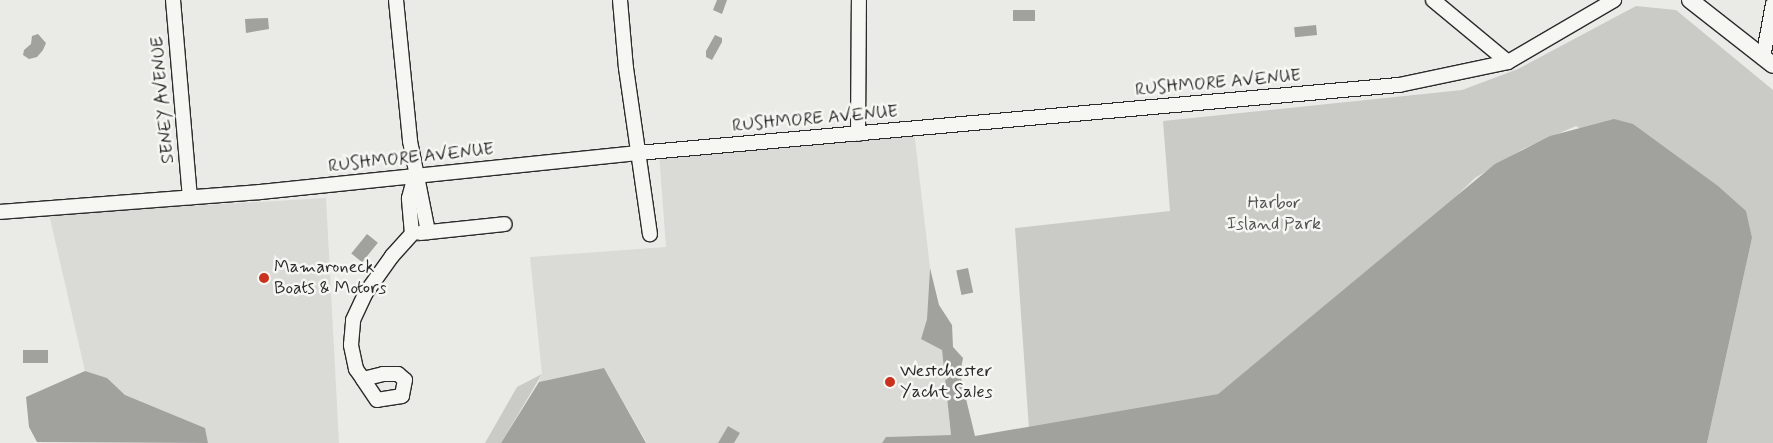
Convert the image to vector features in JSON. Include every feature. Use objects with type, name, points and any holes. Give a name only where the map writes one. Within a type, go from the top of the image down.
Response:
[{"type":"street","name":"SENEY AVENUE","points":[[174,0],[190,197]]},
{"type":"street","points":[[396,0],[415,176],[422,197],[428,232]]},
{"type":"street","points":[[620,0],[638,154],[650,234]]},
{"type":"street","points":[[858,134],[859,0]]},
{"type":"street","points":[[1434,0],[1508,62]]},
{"type":"street","name":"RUSHMORE AVENUE","points":[[0,212],[190,197],[638,154],[1400,85],[1508,62],[1614,0]]},
{"type":"street","points":[[1690,0],[1768,61]]},
{"type":"street","points":[[1768,61],[1773,4]]},
{"type":"street","points":[[412,234],[409,198],[415,176]]},
{"type":"street","points":[[363,379],[356,369],[351,345],[353,320],[365,294],[392,256],[412,234],[505,224]]},
{"type":"shaded area","points":[[717,0],[727,0],[722,14],[713,10]]},
{"type":"shaded area","points":[[1013,10],[1035,10],[1035,21],[1013,21]]},
{"type":"shaded area","points":[[268,18],[269,29],[246,33],[245,19]]},
{"type":"shaded area","points":[[1316,25],[1317,35],[1295,37],[1294,27]]},
{"type":"shaded area","points":[[38,34],[46,43],[37,57],[29,59],[23,55],[24,50],[31,44],[32,36]]},
{"type":"shaded area","points":[[715,35],[722,38],[722,42],[712,60],[706,57],[706,51]]},
{"type":"shaded area","points":[[1614,119],[1633,124],[1718,186],[1746,211],[1752,238],[1707,443],[882,443],[886,437],[951,435],[942,350],[921,339],[927,319],[930,268],[939,305],[952,325],[953,347],[963,358],[960,374],[975,436],[1218,394],[1495,164],[1550,136]]},
{"type":"shaded area","points":[[914,131],[930,268],[927,319],[921,338],[942,350],[951,435],[887,437],[882,443],[734,443],[740,433],[728,426],[718,443],[647,443],[604,368],[539,382],[542,374],[530,257],[666,247],[659,153]]},
{"type":"shaded area","points":[[326,198],[339,443],[208,443],[205,428],[125,395],[107,378],[85,371],[49,214]]},
{"type":"shaded area","points":[[367,234],[378,243],[362,262],[351,253]]},
{"type":"shaded area","points":[[968,268],[973,292],[961,295],[956,270]]},
{"type":"shaded area","points":[[23,350],[48,350],[48,363],[23,363]]},
{"type":"shaded area","points":[[604,368],[646,443],[501,443],[539,382]]},
{"type":"shaded area","points":[[85,371],[107,378],[125,395],[205,428],[208,443],[37,442],[29,427],[26,397]]},
{"type":"shaded area","points":[[728,426],[740,433],[734,443],[718,443]]},
{"type":"green space","name":"Harbor Island Park","points":[[1636,6],[1676,10],[1773,90],[1773,443],[1707,443],[1752,238],[1576,126],[1523,149],[1475,178],[1439,213],[1218,394],[1029,429],[1015,228],[1170,211],[1163,121],[1462,90],[1518,69]]},
{"type":"green space","points":[[542,374],[501,443],[485,443],[517,387]]},
{"type":"place","name":"Mamaroneck Boats & Motors","points":[[264,278]]},
{"type":"place","name":"Westchester Yacht Sales","points":[[890,382]]}]
